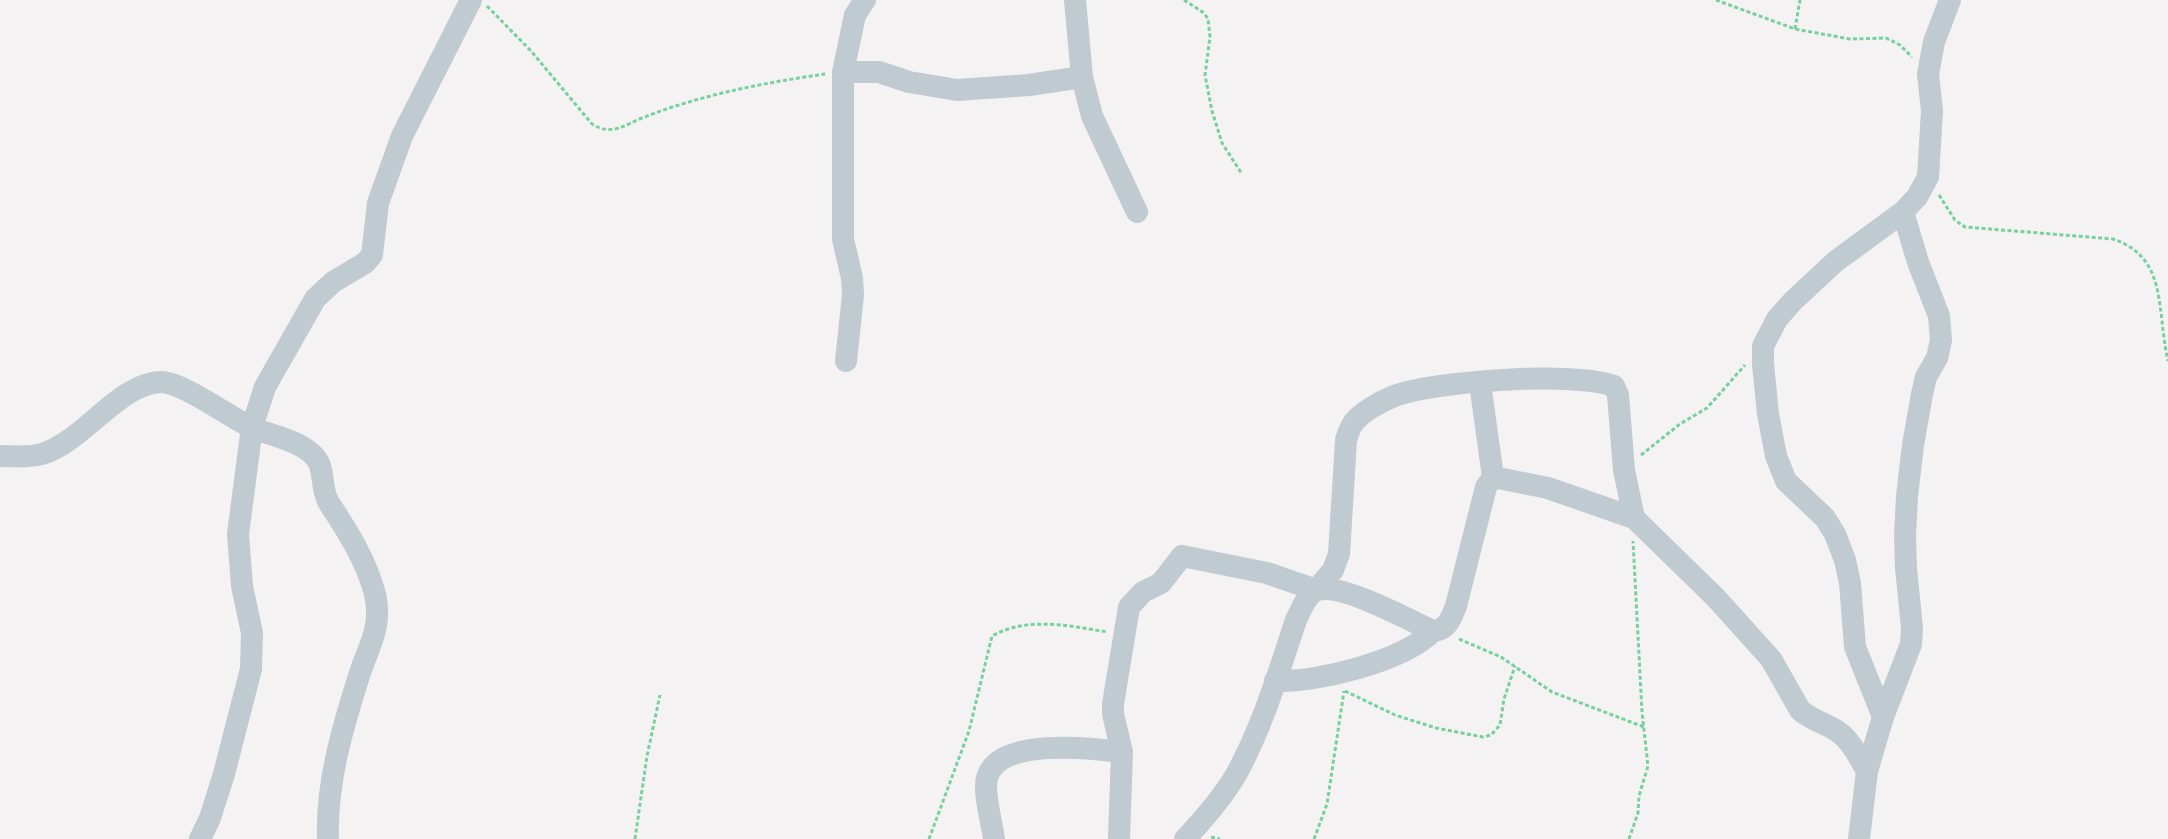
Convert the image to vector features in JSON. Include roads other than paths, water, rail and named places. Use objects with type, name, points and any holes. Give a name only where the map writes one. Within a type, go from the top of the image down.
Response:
[{"type":"street","points":[[200,839],[210,818],[224,774],[251,669],[252,633],[242,586],[238,534],[252,428],[265,387],[315,299],[333,282],[365,263],[372,255],[378,202],[402,136],[471,0]]},
{"type":"street","points":[[846,361],[853,294],[852,278],[843,239],[843,72],[855,15],[865,0]]},
{"type":"street","points":[[1075,0],[1082,77],[1092,116],[1105,148],[1137,212]]},
{"type":"street","points":[[1882,717],[1855,647],[1850,583],[1835,534],[1825,518],[1786,482],[1776,456],[1768,414],[1762,364],[1763,346],[1777,319],[1793,301],[1836,262],[1903,212],[1918,197],[1928,169],[1932,111],[1928,74],[1934,42],[1950,0]]},
{"type":"street","points":[[843,72],[879,72],[909,82],[957,90],[1029,85],[1082,77]]},
{"type":"street","points":[[1859,839],[1867,771],[1882,717],[1911,644],[1912,628],[1905,544],[1907,496],[1922,394],[1926,377],[1937,358],[1941,340],[1939,316],[1918,262],[1903,212]]},
{"type":"street","points":[[1185,839],[1213,807],[1236,774],[1255,735],[1296,620],[1304,603],[1333,570],[1340,554],[1346,440],[1353,422],[1392,397],[1417,389],[1561,378],[1602,382],[1614,386],[1618,395],[1624,470],[1634,518]]},
{"type":"street","points":[[0,456],[24,457],[42,454],[68,440],[146,384],[164,382],[178,387],[252,428],[290,440],[313,455],[320,465],[327,500],[362,556],[375,596],[376,632],[358,676],[337,751],[327,818],[328,839]]},
{"type":"street","points":[[1275,681],[1314,679],[1403,652],[1450,622],[1456,606],[1486,487],[1493,477],[1480,383]]},
{"type":"street","points":[[1493,477],[1548,488],[1634,518],[1716,598],[1771,659],[1800,710],[1807,717],[1836,730],[1845,737],[1867,771]]},
{"type":"street","points":[[1119,839],[1122,752],[1113,714],[1113,704],[1129,607],[1136,597],[1161,583],[1182,556],[1267,573],[1316,590],[1328,588],[1363,598],[1436,631]]},
{"type":"street","points":[[994,839],[986,780],[990,768],[997,761],[1012,755],[1035,750],[1074,746],[1122,752]]}]
